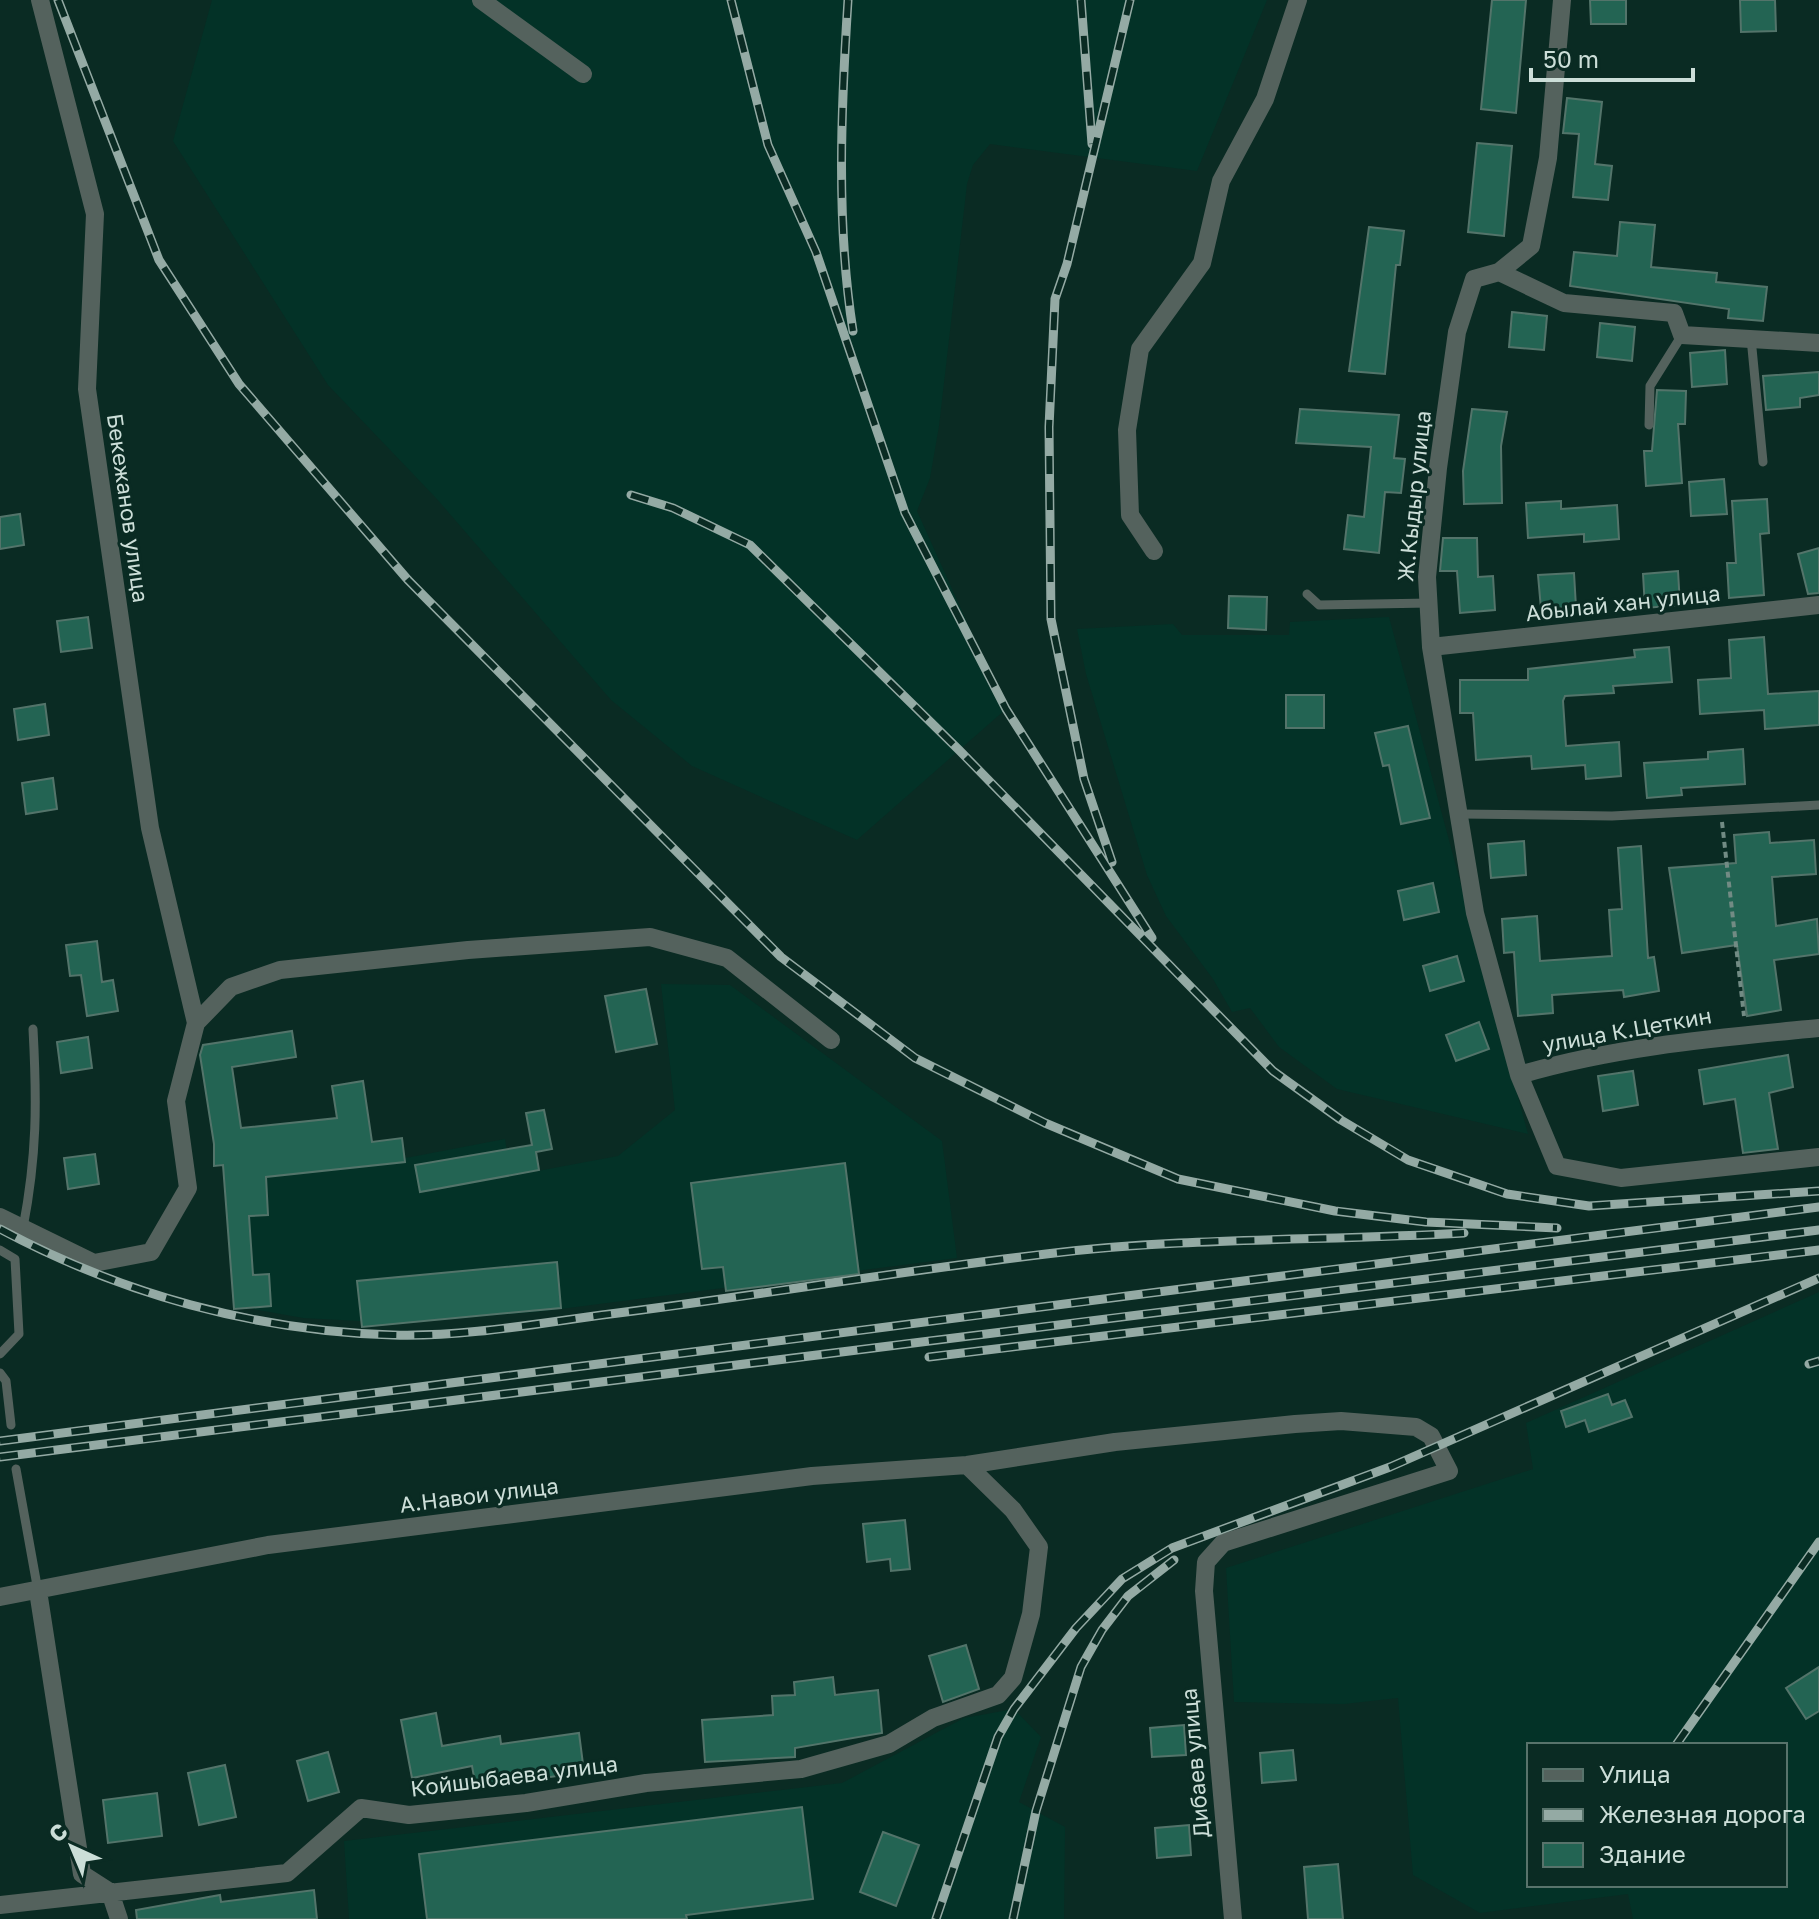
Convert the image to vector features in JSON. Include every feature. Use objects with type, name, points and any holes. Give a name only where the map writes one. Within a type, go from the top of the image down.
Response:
[{"type":"street","name":"Бекежанов улица","points":[[0,1217],[94,1263],[151,1252],[188,1188],[176,1101],[196,1023],[150,828],[87,389],[95,214],[40,0]]},
{"type":"street","points":[[481,0],[583,74]]},
{"type":"street","points":[[1154,551],[1130,515],[1127,430],[1140,349],[1202,263],[1221,181],[1265,99],[1298,0]]},
{"type":"street","name":"Ж.Кыдыр улица","points":[[1519,1075],[1475,913],[1431,647],[1427,577],[1457,332],[1474,279],[1499,272],[1531,246],[1548,158],[1562,0]]},
{"type":"street","points":[[1499,272],[1564,303],[1674,313],[1682,335],[1819,343]]},
{"type":"street","name":"Абылай хан улица","points":[[1431,647],[1819,605]]},
{"type":"street","name":"Бекежанов улица","points":[[196,1023],[231,987],[280,970],[468,950],[650,937],[727,958],[831,1040]]},
{"type":"street","name":"улица К.Цеткин","points":[[1819,1028],[1746,1034],[1614,1052],[1519,1075],[1557,1166],[1621,1178],[1819,1157]]},
{"type":"street","name":"А.Навои улица","points":[[0,1597],[268,1545],[812,1476],[967,1465],[1115,1442],[1295,1424],[1388,1423],[1416,1427],[1431,1436],[1449,1471],[1223,1543],[1206,1562],[1205,1603]]},
{"type":"street","name":"Койшыбаева улица","points":[[0,1905],[287,1873],[361,1808],[409,1815],[526,1803],[646,1783],[801,1769],[889,1744],[933,1718],[998,1695],[1013,1678],[1021,1659],[1039,1547],[1013,1510],[967,1465]]},
{"type":"street","points":[[38,1591],[82,1874],[110,1892],[119,1919]]},
{"type":"street","name":"Дибаев улица","points":[[1205,1603],[1233,1919]]},
{"type":"lane","points":[[1649,425],[1650,386],[1682,335]]},
{"type":"lane","points":[[1751,337],[1763,462]]},
{"type":"lane","points":[[1307,594],[1319,605],[1429,603]]},
{"type":"lane","points":[[1460,814],[1612,816],[1819,805]]},
{"type":"lane","points":[[23,1230],[36,1163],[38,1110],[33,1029]]},
{"type":"lane","points":[[0,1250],[15,1259],[19,1334],[0,1354]]},
{"type":"lane","points":[[0,1373],[6,1381],[11,1425]]},
{"type":"lane","points":[[16,1469],[38,1591]]},
{"type":"path","points":[[1721,808],[1746,1034]]},
{"type":"shaded area","points":[[212,0],[1267,0],[1197,171],[990,144],[973,165],[967,184],[939,426],[930,478],[917,511],[1006,709],[857,840],[692,766],[611,700],[436,498],[328,385],[173,141]]},
{"type":"shaded area","points":[[1389,617],[1528,1134],[1337,1089],[1279,1047],[1250,1008],[1232,1012],[1213,979],[1166,916],[1147,875],[1086,674],[1077,629],[1173,624],[1182,635],[1289,635],[1290,622]]},
{"type":"shaded area","points":[[661,984],[730,985],[942,1141],[957,1258],[537,1312],[397,1323],[303,1318],[242,1307],[230,1180],[411,1157],[505,1139],[511,1176],[618,1156],[675,1110]]},
{"type":"shaded area","points":[[1819,1292],[1819,1919],[1633,1919],[1628,1894],[1480,1913],[1413,1875],[1398,1698],[1344,1704],[1234,1702],[1226,1568],[1533,1469],[1526,1423]]},
{"type":"shaded area","points":[[1014,1709],[1041,1737],[1019,1802],[1065,1827],[1064,1919],[349,1919],[344,1841],[842,1783],[964,1718]]},
{"type":"building","points":[[1492,0],[1526,0],[1516,113],[1481,109]]},
{"type":"building","points":[[1590,0],[1626,0],[1626,24],[1591,24]]},
{"type":"building","points":[[1740,0],[1775,0],[1776,31],[1741,32]]},
{"type":"building","points":[[1567,98],[1602,102],[1595,164],[1612,166],[1608,200],[1573,197],[1579,134],[1563,133]]},
{"type":"building","points":[[1477,143],[1512,146],[1504,236],[1468,232]]},
{"type":"building","points":[[1620,222],[1655,225],[1651,267],[1717,273],[1716,282],[1767,287],[1763,321],[1728,318],[1729,309],[1570,286],[1574,252],[1617,256]]},
{"type":"building","points":[[1369,227],[1404,231],[1400,265],[1396,265],[1385,374],[1349,371]]},
{"type":"building","points":[[1512,312],[1547,316],[1544,350],[1509,347]]},
{"type":"building","points":[[1600,323],[1635,327],[1632,361],[1597,357]]},
{"type":"building","points":[[1725,350],[1727,384],[1692,387],[1690,353]]},
{"type":"building","points":[[1819,372],[1819,395],[1800,398],[1800,407],[1766,410],[1763,376]]},
{"type":"building","points":[[1657,390],[1686,391],[1685,424],[1678,424],[1682,483],[1646,486],[1644,451],[1652,451]]},
{"type":"building","points":[[1300,409],[1399,415],[1394,458],[1405,459],[1401,493],[1385,492],[1379,553],[1344,549],[1348,515],[1364,517],[1371,447],[1296,443]]},
{"type":"building","points":[[1472,409],[1507,412],[1501,446],[1502,503],[1464,504],[1463,471]]},
{"type":"building","points":[[1724,479],[1727,514],[1691,516],[1689,482]]},
{"type":"building","points":[[1767,499],[1769,533],[1760,534],[1764,595],[1729,598],[1727,563],[1736,563],[1732,501]]},
{"type":"building","points":[[1561,501],[1561,509],[1617,505],[1619,539],[1584,542],[1584,534],[1528,538],[1526,503]]},
{"type":"building","points":[[20,514],[24,545],[0,549],[0,517]]},
{"type":"building","points":[[1443,538],[1477,538],[1478,577],[1493,576],[1495,610],[1460,613],[1457,571],[1440,571]]},
{"type":"building","points":[[1819,548],[1819,593],[1808,594],[1798,554]]},
{"type":"building","points":[[1678,571],[1680,605],[1645,608],[1643,574]]},
{"type":"building","points":[[1574,573],[1576,607],[1541,609],[1538,575]]},
{"type":"building","points":[[1229,596],[1267,597],[1266,630],[1228,628]]},
{"type":"building","points":[[88,617],[92,648],[61,652],[57,621]]},
{"type":"building","points":[[1764,637],[1768,694],[1819,691],[1819,725],[1765,729],[1764,710],[1700,714],[1698,680],[1731,678],[1729,640]]},
{"type":"building","points":[[1669,647],[1672,682],[1613,686],[1614,693],[1565,696],[1563,701],[1566,746],[1619,742],[1621,776],[1586,779],[1585,765],[1532,769],[1531,756],[1476,760],[1473,713],[1460,713],[1460,680],[1528,680],[1528,669],[1635,657],[1634,650]]},
{"type":"building","points":[[1286,695],[1324,695],[1324,728],[1286,728]]},
{"type":"building","points":[[45,704],[49,735],[18,740],[14,709]]},
{"type":"building","points":[[1408,726],[1430,818],[1401,824],[1389,765],[1383,766],[1375,733]]},
{"type":"building","points":[[1743,749],[1745,784],[1681,788],[1682,795],[1647,798],[1644,763],[1708,759],[1708,752]]},
{"type":"building","points":[[53,778],[57,809],[26,814],[22,783]]},
{"type":"building","points":[[1769,832],[1770,843],[1814,840],[1816,874],[1772,877],[1776,926],[1817,919],[1819,954],[1774,960],[1781,1010],[1747,1016],[1737,945],[1682,953],[1669,868],[1736,863],[1734,835]]},
{"type":"building","points":[[1524,841],[1526,875],[1491,878],[1488,844]]},
{"type":"building","points":[[1641,846],[1648,958],[1654,957],[1659,991],[1624,997],[1623,990],[1552,995],[1553,1013],[1518,1016],[1514,952],[1504,953],[1502,919],[1537,916],[1540,961],[1612,956],[1609,910],[1622,909],[1618,848]]},
{"type":"building","points":[[1433,883],[1439,912],[1404,920],[1398,891]]},
{"type":"building","points":[[97,941],[102,982],[113,980],[118,1011],[87,1016],[81,975],[70,976],[66,945]]},
{"type":"building","points":[[1457,956],[1464,981],[1430,991],[1423,966]]},
{"type":"building","points":[[646,989],[657,1044],[616,1052],[605,996]]},
{"type":"building","points":[[1479,1022],[1489,1049],[1456,1061],[1446,1035]]},
{"type":"building","points":[[292,1031],[296,1057],[232,1067],[241,1128],[337,1118],[332,1086],[363,1081],[372,1142],[402,1138],[405,1162],[266,1177],[268,1215],[249,1216],[253,1275],[269,1274],[271,1306],[234,1309],[223,1165],[214,1166],[214,1144],[200,1055],[203,1045]]},
{"type":"building","points":[[88,1037],[92,1068],[61,1073],[57,1042]]},
{"type":"building","points":[[1788,1055],[1793,1087],[1769,1093],[1778,1149],[1743,1153],[1735,1099],[1704,1104],[1699,1070]]},
{"type":"building","points":[[1633,1071],[1638,1105],[1603,1111],[1598,1076]]},
{"type":"building","points":[[544,1110],[552,1149],[536,1152],[539,1170],[420,1192],[415,1165],[532,1145],[526,1113]]},
{"type":"building","points":[[95,1154],[99,1184],[68,1189],[64,1158]]},
{"type":"building","points":[[845,1163],[859,1274],[726,1291],[723,1267],[702,1269],[691,1183]]},
{"type":"building","points":[[557,1262],[561,1308],[362,1327],[357,1281]]},
{"type":"building","points":[[1608,1394],[1612,1405],[1625,1400],[1632,1417],[1589,1432],[1585,1420],[1566,1427],[1561,1411]]},
{"type":"building","points":[[905,1520],[910,1569],[891,1571],[890,1559],[867,1562],[863,1524]]},
{"type":"building","points":[[966,1645],[979,1689],[943,1702],[929,1656]]},
{"type":"building","points":[[1819,1667],[1819,1711],[1806,1719],[1786,1688]]},
{"type":"building","points":[[833,1677],[835,1695],[878,1690],[882,1733],[795,1748],[795,1757],[705,1762],[702,1720],[773,1715],[772,1696],[795,1695],[794,1682]]},
{"type":"building","points":[[436,1713],[442,1746],[500,1736],[501,1744],[579,1733],[584,1772],[476,1788],[472,1766],[412,1778],[401,1720]]},
{"type":"building","points":[[1184,1725],[1186,1755],[1152,1757],[1150,1728]]},
{"type":"building","points":[[1293,1750],[1296,1780],[1262,1783],[1260,1753]]},
{"type":"building","points":[[328,1752],[339,1792],[308,1801],[297,1761]]},
{"type":"building","points":[[225,1765],[236,1817],[199,1825],[188,1773]]},
{"type":"building","points":[[157,1793],[162,1836],[108,1843],[103,1800]]},
{"type":"building","points":[[802,1807],[813,1899],[686,1915],[687,1919],[427,1919],[419,1854]]},
{"type":"building","points":[[1189,1825],[1191,1855],[1157,1858],[1155,1828]]},
{"type":"building","points":[[883,1832],[919,1845],[896,1906],[860,1892]]},
{"type":"building","points":[[1338,1864],[1343,1919],[1308,1919],[1304,1867]]},
{"type":"building","points":[[314,1890],[317,1919],[137,1919],[136,1910],[220,1895],[221,1902]]},
{"type":"railway","points":[[58,0],[159,260],[239,384],[408,580],[781,957],[915,1058],[1045,1123],[1178,1179],[1335,1211],[1426,1222],[1557,1228]]},
{"type":"railway","points":[[731,0],[768,145],[816,252],[905,513],[1006,709],[1152,938]]},
{"type":"railway","points":[[848,0],[842,124],[842,208],[853,331]]},
{"type":"railway","points":[[1081,0],[1092,144]]},
{"type":"railway","points":[[1112,862],[1084,779],[1051,619],[1049,427],[1055,299],[1067,264],[1130,0]]},
{"type":"railway","points":[[631,495],[673,508],[750,545],[959,750],[1273,1071],[1341,1120],[1408,1160],[1507,1194],[1589,1206],[1819,1191]]},
{"type":"railway","points":[[0,1441],[1819,1207]]},
{"type":"railway","points":[[0,1229],[93,1272],[190,1305],[291,1326],[393,1335],[472,1332],[524,1326],[935,1268],[1098,1249],[1203,1242],[1464,1233]]},
{"type":"railway","points":[[0,1457],[1819,1230]]},
{"type":"railway","points":[[929,1357],[1819,1250]]},
{"type":"railway","points":[[936,1919],[998,1737],[1014,1709],[1076,1628],[1122,1579],[1172,1548],[1390,1467],[1819,1278]]},
{"type":"railway","points":[[1809,1364],[1819,1361]]},
{"type":"railway","points":[[1677,1743],[1819,1542]]},
{"type":"railway","points":[[1013,1919],[1036,1811],[1081,1667],[1102,1630],[1128,1596],[1174,1560]]}]
